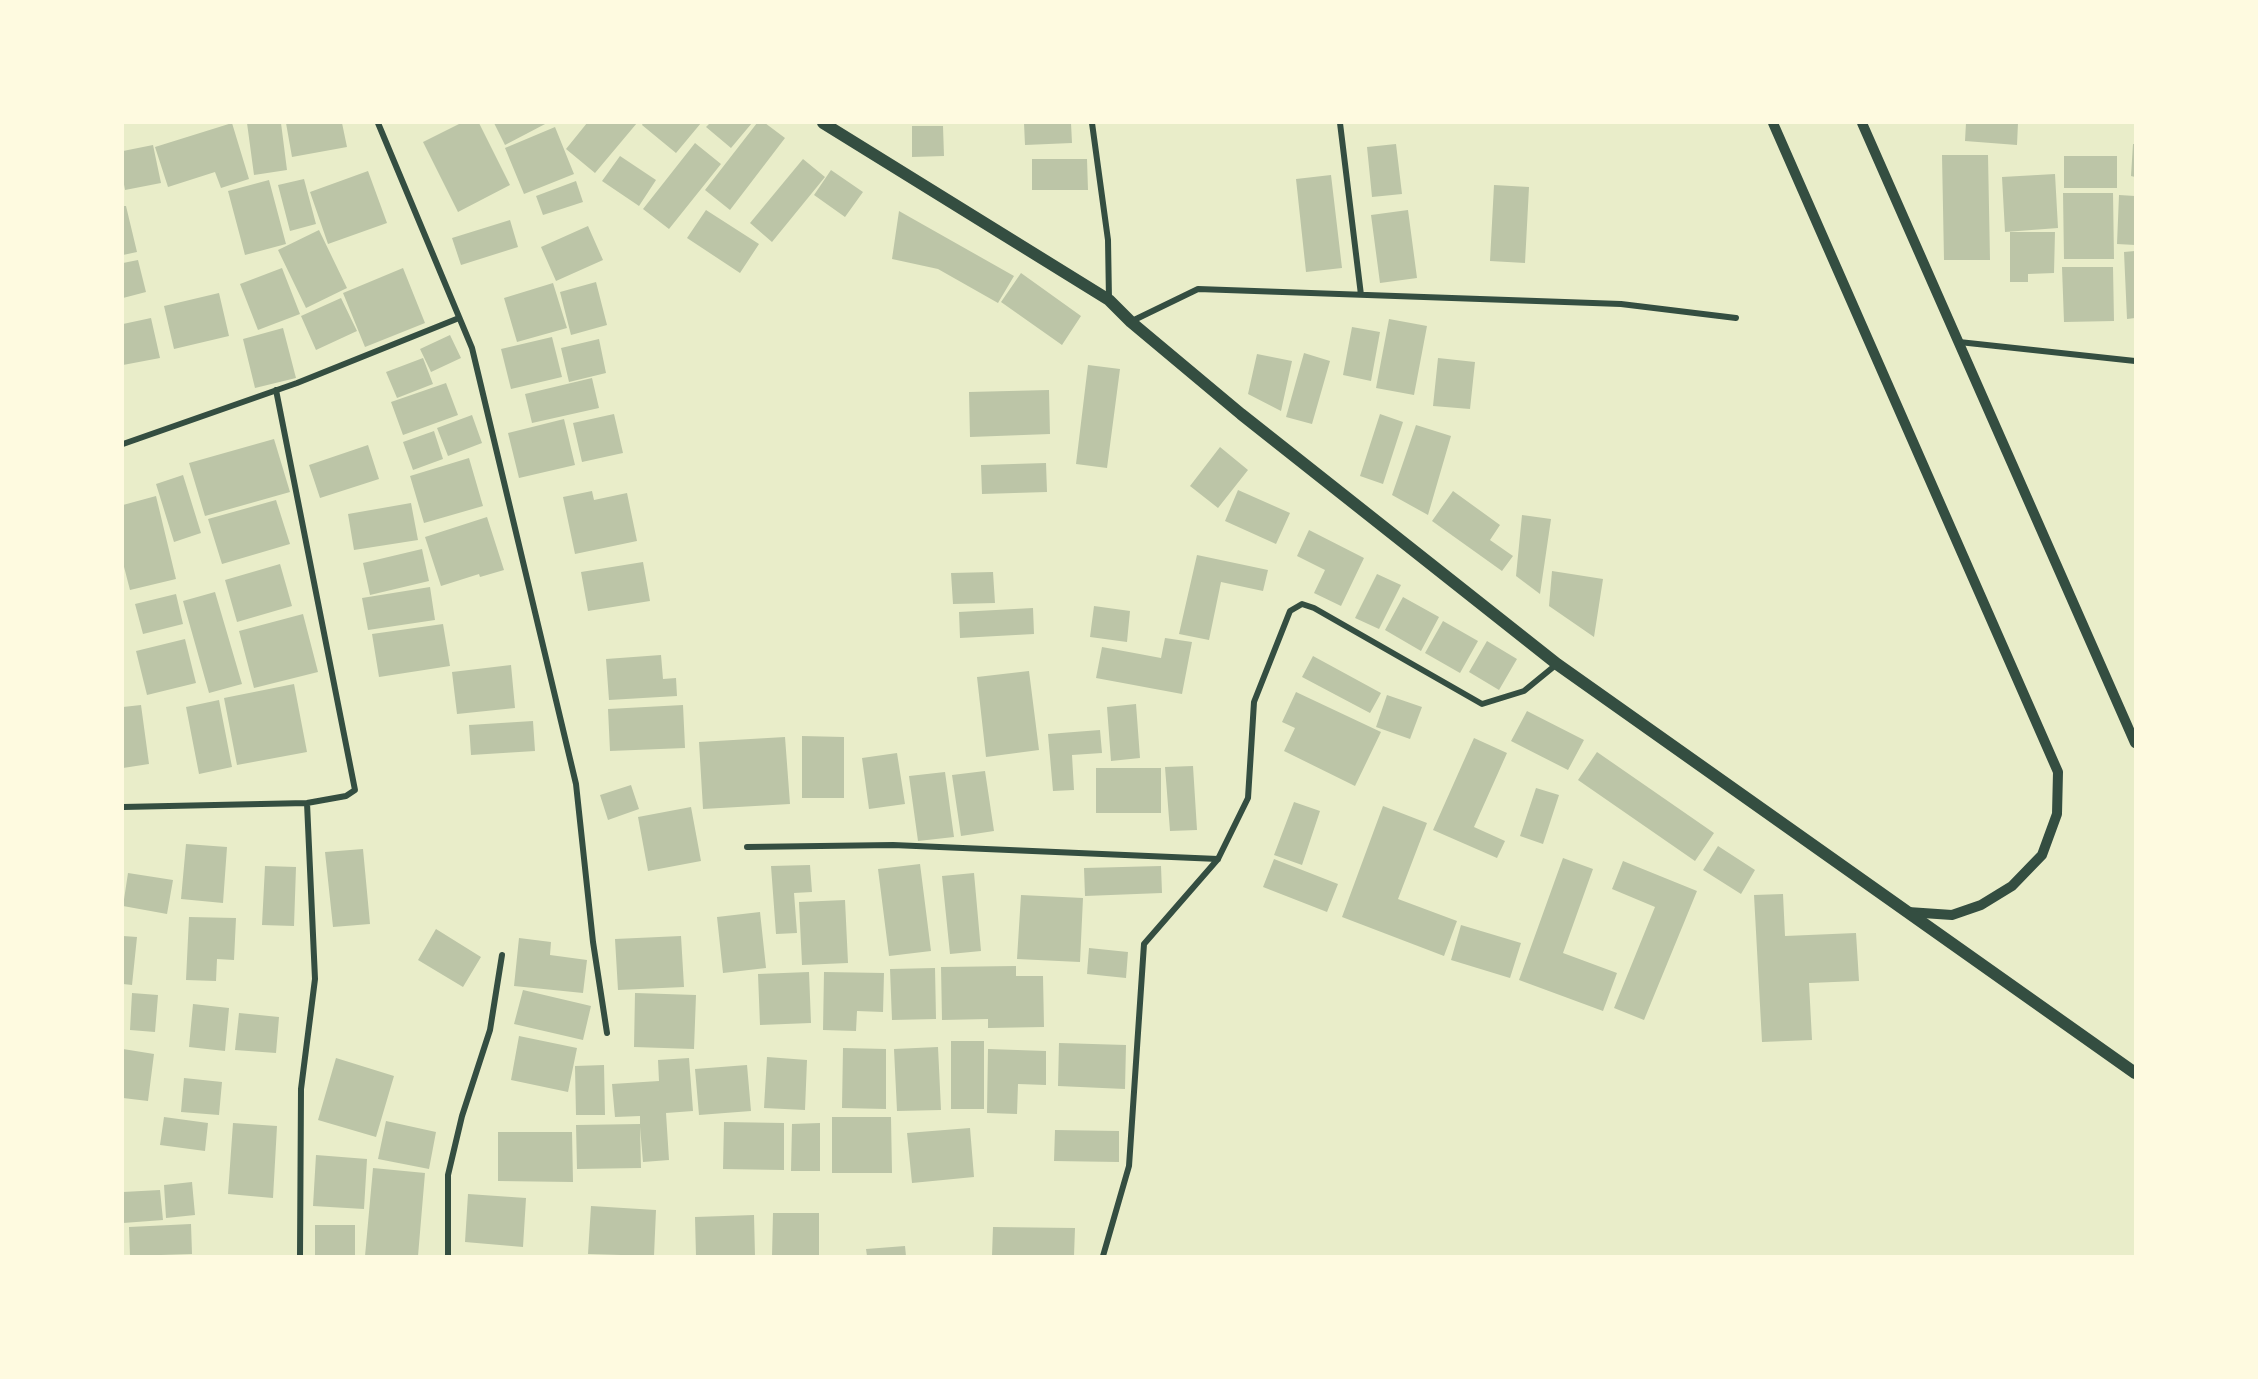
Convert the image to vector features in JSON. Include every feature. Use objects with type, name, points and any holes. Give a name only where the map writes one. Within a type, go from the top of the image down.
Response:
[{"type":"main road","points":[[822,123],[1109,300],[1131,322],[1242,414],[1557,664],[2135,1073]]},
{"type":"street","points":[[378,123],[472,348],[576,784],[593,942],[607,1033]]},
{"type":"street","points":[[1092,123],[1108,240],[1109,300]]},
{"type":"street","points":[[1341,123],[1361,295]]},
{"type":"street","points":[[1773,123],[2058,772],[2057,814],[2042,855],[2012,886],[1982,905],[1952,915],[1908,912]]},
{"type":"street","points":[[1862,123],[2135,743]]},
{"type":"street","points":[[1131,322],[1198,289],[1621,304],[1736,318]]},
{"type":"street","points":[[123,444],[276,390],[459,318]]},
{"type":"street","points":[[1958,342],[2135,361]]},
{"type":"street","points":[[123,807],[307,803],[346,796],[355,790],[276,390]]},
{"type":"street","points":[[1103,1256],[1129,1166],[1144,944],[1218,859],[1248,798],[1254,702],[1290,611],[1302,604],[1314,608],[1482,704],[1524,691],[1557,664]]},
{"type":"street","points":[[300,1256],[301,1089],[315,979],[307,803]]},
{"type":"street","points":[[747,847],[893,845],[1218,859]]},
{"type":"street","points":[[448,1256],[448,1175],[462,1116],[490,1030],[502,955]]},
{"type":"building","points":[[232,123],[249,179],[221,188],[215,172],[168,187],[155,147]]},
{"type":"building","points":[[247,123],[281,123],[287,170],[254,175]]},
{"type":"building","points":[[286,123],[342,123],[347,147],[292,157]]},
{"type":"building","points":[[461,123],[479,123],[510,185],[458,212],[423,142]]},
{"type":"building","points":[[494,123],[547,123],[505,145]]},
{"type":"building","points":[[587,123],[637,123],[595,173],[566,149]]},
{"type":"building","points":[[643,123],[701,123],[676,153],[642,125]]},
{"type":"building","points":[[710,123],[752,123],[731,148],[706,127]]},
{"type":"building","points":[[757,123],[765,123],[785,138],[730,210],[705,190]]},
{"type":"building","points":[[1024,123],[1071,123],[1072,143],[1025,145]]},
{"type":"building","points":[[1966,123],[2018,123],[2017,145],[1965,141]]},
{"type":"building","points":[[912,126],[943,126],[944,156],[912,157]]},
{"type":"building","points":[[555,127],[574,174],[524,194],[505,148]]},
{"type":"building","points":[[695,143],[721,164],[669,229],[643,209]]},
{"type":"building","points":[[1396,144],[1402,194],[1372,197],[1367,147]]},
{"type":"building","points":[[2133,144],[2135,144],[2135,177],[2131,176]]},
{"type":"building","points":[[153,145],[161,183],[125,190],[123,151]]},
{"type":"building","points":[[1942,155],[1988,155],[1990,260],[1944,260]]},
{"type":"building","points":[[620,156],[656,180],[639,206],[602,181]]},
{"type":"building","points":[[2064,156],[2117,156],[2117,188],[2064,188]]},
{"type":"building","points":[[803,159],[825,177],[772,242],[750,223]]},
{"type":"building","points":[[1032,159],[1087,159],[1088,190],[1032,190]]},
{"type":"building","points":[[831,170],[863,192],[845,217],[814,195]]},
{"type":"building","points":[[368,171],[387,223],[328,244],[310,192]]},
{"type":"building","points":[[2055,174],[2058,228],[2005,232],[2002,177]]},
{"type":"building","points":[[1331,175],[1342,268],[1306,272],[1296,179]]},
{"type":"building","points":[[304,179],[316,224],[290,231],[278,185]]},
{"type":"building","points":[[269,180],[286,244],[245,255],[228,191]]},
{"type":"building","points":[[576,181],[583,202],[543,215],[536,196]]},
{"type":"building","points":[[1494,185],[1529,187],[1525,263],[1490,261]]},
{"type":"building","points":[[2063,193],[2113,193],[2114,259],[2064,259]]},
{"type":"building","points":[[2119,195],[2135,196],[2135,245],[2117,244]]},
{"type":"building","points":[[123,206],[126,206],[137,252],[123,255]]},
{"type":"building","points":[[706,210],[759,244],[740,273],[687,238]]},
{"type":"building","points":[[1408,210],[1417,278],[1380,283],[1371,215]]},
{"type":"building","points":[[899,211],[1014,276],[998,303],[938,269],[892,259]]},
{"type":"building","points":[[510,220],[518,247],[461,265],[452,238]]},
{"type":"building","points":[[588,226],[603,260],[556,281],[541,247]]},
{"type":"building","points":[[319,230],[347,288],[306,308],[278,250]]},
{"type":"building","points":[[2010,232],[2055,232],[2054,273],[2028,274],[2028,282],[2010,282]]},
{"type":"building","points":[[2135,251],[2135,318],[2127,319],[2124,252]]},
{"type":"building","points":[[138,260],[146,292],[123,298],[123,263]]},
{"type":"building","points":[[2062,267],[2113,267],[2114,321],[2064,322]]},
{"type":"building","points":[[282,268],[300,314],[258,330],[240,284]]},
{"type":"building","points":[[403,268],[425,323],[365,347],[343,293]]},
{"type":"building","points":[[1021,273],[1081,316],[1062,345],[1001,302]]},
{"type":"building","points":[[596,282],[607,325],[571,335],[560,292]]},
{"type":"building","points":[[553,283],[567,328],[517,342],[504,298]]},
{"type":"building","points":[[219,293],[229,336],[174,349],[164,306]]},
{"type":"building","points":[[341,298],[357,331],[316,350],[301,316]]},
{"type":"building","points":[[151,318],[160,358],[123,365],[123,324]]},
{"type":"building","points":[[1389,319],[1427,326],[1414,395],[1376,388]]},
{"type":"building","points":[[1352,327],[1380,332],[1371,381],[1343,375]]},
{"type":"building","points":[[283,328],[296,378],[255,388],[243,339]]},
{"type":"building","points":[[450,335],[461,358],[431,372],[420,349]]},
{"type":"building","points":[[552,337],[562,377],[511,389],[501,349]]},
{"type":"building","points":[[599,339],[606,373],[569,382],[561,348]]},
{"type":"building","points":[[1304,353],[1330,361],[1312,424],[1286,417]]},
{"type":"building","points":[[1257,354],[1292,361],[1281,411],[1248,394]]},
{"type":"building","points":[[423,358],[433,384],[397,398],[386,372]]},
{"type":"building","points":[[1438,358],[1475,362],[1470,409],[1433,406]]},
{"type":"building","points":[[1088,365],[1120,369],[1107,468],[1076,464]]},
{"type":"building","points":[[592,378],[599,408],[532,423],[525,394]]},
{"type":"building","points":[[446,383],[458,415],[403,435],[391,402]]},
{"type":"building","points":[[1049,390],[1050,434],[970,437],[969,392]]},
{"type":"building","points":[[614,414],[623,453],[582,462],[573,423]]},
{"type":"building","points":[[1380,414],[1403,422],[1383,484],[1360,476]]},
{"type":"building","points":[[472,415],[482,443],[448,456],[437,428]]},
{"type":"building","points":[[564,419],[575,465],[519,478],[508,433]]},
{"type":"building","points":[[1416,425],[1451,436],[1428,515],[1392,495]]},
{"type":"building","points":[[434,431],[443,459],[413,470],[403,442]]},
{"type":"building","points":[[274,439],[290,492],[205,516],[189,463]]},
{"type":"building","points":[[368,445],[379,479],[320,498],[309,465]]},
{"type":"building","points":[[1220,447],[1248,470],[1218,508],[1190,486]]},
{"type":"building","points":[[469,458],[483,506],[424,523],[410,476]]},
{"type":"building","points":[[1046,463],[1047,492],[982,494],[981,465]]},
{"type":"building","points":[[183,475],[201,533],[174,542],[156,484]]},
{"type":"building","points":[[1238,490],[1290,513],[1276,544],[1225,521]]},
{"type":"building","points":[[592,491],[594,500],[627,493],[637,541],[575,554],[563,497]]},
{"type":"building","points":[[1453,491],[1500,525],[1490,540],[1513,556],[1502,571],[1432,521]]},
{"type":"building","points":[[156,496],[176,579],[130,590],[123,563],[123,505]]},
{"type":"building","points":[[276,500],[290,544],[222,564],[208,519]]},
{"type":"building","points":[[411,503],[418,540],[354,550],[348,514]]},
{"type":"building","points":[[1522,515],[1551,519],[1540,594],[1516,576]]},
{"type":"building","points":[[487,517],[504,570],[480,577],[479,574],[441,586],[425,537]]},
{"type":"building","points":[[1309,530],[1364,558],[1341,606],[1314,593],[1325,570],[1297,556]]},
{"type":"building","points":[[422,549],[429,581],[370,595],[363,563]]},
{"type":"building","points":[[1197,555],[1268,570],[1263,591],[1221,582],[1209,640],[1179,634]]},
{"type":"building","points":[[643,562],[650,601],[588,611],[581,572]]},
{"type":"building","points":[[280,564],[292,606],[237,622],[225,580]]},
{"type":"building","points":[[1552,571],[1603,579],[1594,637],[1549,606]]},
{"type":"building","points":[[993,572],[995,603],[953,604],[951,573]]},
{"type":"building","points":[[1377,574],[1401,585],[1379,629],[1355,618]]},
{"type":"building","points":[[430,587],[435,620],[368,630],[362,598]]},
{"type":"building","points":[[215,592],[242,684],[209,693],[183,601]]},
{"type":"building","points":[[176,594],[183,624],[143,634],[135,604]]},
{"type":"building","points":[[1403,597],[1439,617],[1421,651],[1385,630]]},
{"type":"building","points":[[1094,606],[1130,611],[1127,642],[1090,637]]},
{"type":"building","points":[[1033,608],[1034,634],[960,638],[959,612]]},
{"type":"building","points":[[303,614],[318,672],[254,688],[239,631]]},
{"type":"building","points":[[1443,621],[1478,641],[1460,673],[1425,653]]},
{"type":"building","points":[[443,624],[450,666],[379,677],[372,634]]},
{"type":"building","points":[[1165,638],[1192,642],[1182,694],[1096,678],[1102,647],[1161,658]]},
{"type":"building","points":[[185,639],[196,683],[147,695],[136,651]]},
{"type":"building","points":[[1487,641],[1517,659],[1499,690],[1469,672]]},
{"type":"building","points":[[661,655],[663,679],[676,678],[677,696],[609,700],[606,659]]},
{"type":"building","points":[[1313,656],[1381,693],[1370,713],[1302,677]]},
{"type":"building","points":[[511,665],[515,708],[457,714],[452,672]]},
{"type":"building","points":[[1029,671],[1039,750],[986,757],[977,677]]},
{"type":"building","points":[[294,684],[307,752],[237,765],[224,698]]},
{"type":"building","points":[[1296,692],[1381,732],[1355,786],[1284,751],[1295,728],[1282,722]]},
{"type":"building","points":[[1387,695],[1422,707],[1410,739],[1376,727]]},
{"type":"building","points":[[219,700],[232,767],[199,774],[186,707]]},
{"type":"building","points":[[1136,704],[1140,758],[1111,761],[1107,707]]},
{"type":"building","points":[[141,705],[149,764],[123,768],[123,707]]},
{"type":"building","points":[[683,705],[685,748],[610,751],[608,709]]},
{"type":"building","points":[[1527,711],[1584,740],[1568,770],[1511,741]]},
{"type":"building","points":[[533,721],[535,751],[471,755],[469,725]]},
{"type":"building","points":[[1100,730],[1102,753],[1072,755],[1074,790],[1053,791],[1048,734]]},
{"type":"building","points":[[802,736],[844,737],[844,798],[802,798]]},
{"type":"building","points":[[785,737],[790,804],[703,809],[699,742]]},
{"type":"building","points":[[1474,738],[1507,753],[1474,827],[1505,841],[1497,858],[1433,830]]},
{"type":"building","points":[[1597,752],[1714,833],[1695,861],[1578,780]]},
{"type":"building","points":[[897,753],[905,804],[869,809],[862,758]]},
{"type":"building","points":[[1193,766],[1197,830],[1170,831],[1165,767]]},
{"type":"building","points":[[1096,768],[1161,768],[1161,813],[1096,813]]},
{"type":"building","points":[[985,771],[994,831],[961,836],[952,775]]},
{"type":"building","points":[[945,772],[954,837],[918,841],[909,776]]},
{"type":"building","points":[[631,785],[639,809],[608,820],[600,795]]},
{"type":"building","points":[[1536,788],[1559,795],[1543,844],[1520,836]]},
{"type":"building","points":[[1294,802],[1320,811],[1302,865],[1274,855]]},
{"type":"building","points":[[1383,806],[1427,823],[1398,899],[1457,921],[1444,956],[1342,917]]},
{"type":"building","points":[[691,807],[701,861],[648,871],[638,817]]},
{"type":"building","points":[[186,844],[227,847],[223,903],[181,899]]},
{"type":"building","points":[[1718,846],[1755,870],[1741,894],[1703,870]]},
{"type":"building","points":[[363,849],[370,924],[333,927],[325,852]]},
{"type":"building","points":[[1563,858],[1593,869],[1563,953],[1617,973],[1603,1011],[1519,980]]},
{"type":"building","points":[[1274,859],[1338,884],[1327,912],[1263,887]]},
{"type":"building","points":[[1623,861],[1697,891],[1644,1020],[1614,1008],[1655,907],[1612,889]]},
{"type":"building","points":[[920,864],[931,951],[889,956],[878,869]]},
{"type":"building","points":[[810,865],[812,892],[794,893],[797,933],[776,934],[771,866]]},
{"type":"building","points":[[265,866],[296,867],[294,926],[262,925]]},
{"type":"building","points":[[1161,866],[1162,893],[1085,896],[1084,868]]},
{"type":"building","points":[[128,873],[173,880],[167,914],[123,906]]},
{"type":"building","points":[[974,873],[981,951],[950,954],[942,876]]},
{"type":"building","points":[[1783,894],[1785,936],[1856,933],[1859,981],[1809,983],[1812,1040],[1762,1042],[1754,895]]},
{"type":"building","points":[[1021,895],[1083,898],[1080,962],[1017,959]]},
{"type":"building","points":[[845,900],[848,963],[802,965],[799,902]]},
{"type":"building","points":[[760,912],[766,968],[723,973],[717,917]]},
{"type":"building","points":[[189,917],[236,918],[234,960],[217,959],[216,981],[186,980]]},
{"type":"building","points":[[1461,925],[1521,943],[1510,978],[1451,960]]},
{"type":"building","points":[[436,929],[481,957],[463,987],[418,960]]},
{"type":"building","points":[[123,936],[137,937],[132,985],[123,984]]},
{"type":"building","points":[[681,936],[684,987],[618,990],[615,939]]},
{"type":"building","points":[[519,938],[551,942],[550,955],[587,960],[583,993],[514,986]]},
{"type":"building","points":[[1089,948],[1128,952],[1126,978],[1087,974]]},
{"type":"building","points":[[1016,966],[1016,976],[1043,976],[1044,1027],[988,1028],[988,1019],[942,1020],[941,967]]},
{"type":"building","points":[[935,968],[936,1019],[892,1020],[890,969]]},
{"type":"building","points":[[809,972],[811,1023],[760,1025],[758,974]]},
{"type":"building","points":[[824,972],[884,973],[883,1012],[857,1011],[856,1031],[823,1030]]},
{"type":"building","points":[[523,990],[591,1006],[583,1040],[514,1024]]},
{"type":"building","points":[[132,993],[158,995],[155,1032],[130,1030]]},
{"type":"building","points":[[635,993],[696,995],[694,1049],[634,1047]]},
{"type":"building","points":[[193,1004],[229,1008],[225,1051],[189,1047]]},
{"type":"building","points":[[239,1013],[279,1017],[276,1053],[235,1050]]},
{"type":"building","points":[[519,1036],[577,1048],[568,1092],[511,1080]]},
{"type":"building","points":[[951,1041],[984,1041],[984,1109],[951,1109]]},
{"type":"building","points":[[1059,1043],[1126,1045],[1125,1089],[1058,1086]]},
{"type":"building","points":[[938,1047],[941,1110],[897,1111],[894,1049]]},
{"type":"building","points":[[843,1048],[886,1049],[886,1109],[842,1108]]},
{"type":"building","points":[[123,1049],[154,1054],[148,1101],[123,1098]]},
{"type":"building","points":[[988,1049],[1046,1051],[1046,1085],[1018,1084],[1017,1114],[987,1113]]},
{"type":"building","points":[[767,1057],[807,1060],[805,1110],[764,1108]]},
{"type":"building","points":[[336,1058],[394,1076],[376,1137],[318,1120]]},
{"type":"building","points":[[689,1058],[693,1111],[666,1113],[669,1160],[643,1162],[640,1127],[641,1168],[577,1169],[576,1125],[640,1124],[640,1116],[615,1117],[612,1084],[659,1081],[658,1060]]},
{"type":"building","points":[[604,1065],[605,1115],[576,1115],[575,1066]]},
{"type":"building","points":[[747,1065],[751,1111],[699,1115],[695,1069]]},
{"type":"building","points":[[184,1078],[222,1082],[219,1115],[181,1112]]},
{"type":"building","points":[[164,1117],[208,1123],[205,1151],[160,1145]]},
{"type":"building","points":[[832,1117],[891,1117],[892,1173],[832,1173]]},
{"type":"building","points":[[386,1121],[436,1132],[429,1169],[378,1159]]},
{"type":"building","points":[[724,1122],[784,1123],[784,1170],[723,1169]]},
{"type":"building","points":[[233,1123],[277,1126],[273,1198],[228,1194]]},
{"type":"building","points":[[820,1123],[820,1171],[791,1171],[792,1124]]},
{"type":"building","points":[[970,1128],[974,1177],[912,1183],[907,1133]]},
{"type":"building","points":[[1055,1130],[1119,1131],[1119,1162],[1054,1161]]},
{"type":"building","points":[[498,1132],[572,1132],[573,1182],[498,1181]]},
{"type":"building","points":[[316,1155],[367,1159],[364,1209],[313,1206]]},
{"type":"building","points":[[373,1168],[425,1173],[418,1256],[365,1256]]},
{"type":"building","points":[[192,1182],[195,1215],[166,1218],[164,1185]]},
{"type":"building","points":[[160,1190],[163,1220],[123,1223],[123,1192]]},
{"type":"building","points":[[468,1194],[526,1198],[523,1247],[465,1242]]},
{"type":"building","points":[[591,1206],[656,1210],[654,1256],[588,1254]]},
{"type":"building","points":[[773,1213],[819,1213],[819,1256],[772,1256]]},
{"type":"building","points":[[754,1215],[755,1256],[696,1256],[695,1217]]},
{"type":"building","points":[[191,1224],[192,1254],[130,1256],[129,1227]]},
{"type":"building","points":[[315,1225],[355,1225],[355,1256],[315,1256]]},
{"type":"building","points":[[993,1227],[1075,1228],[1074,1256],[992,1256]]},
{"type":"building","points":[[905,1246],[906,1256],[867,1256],[866,1249]]}]
